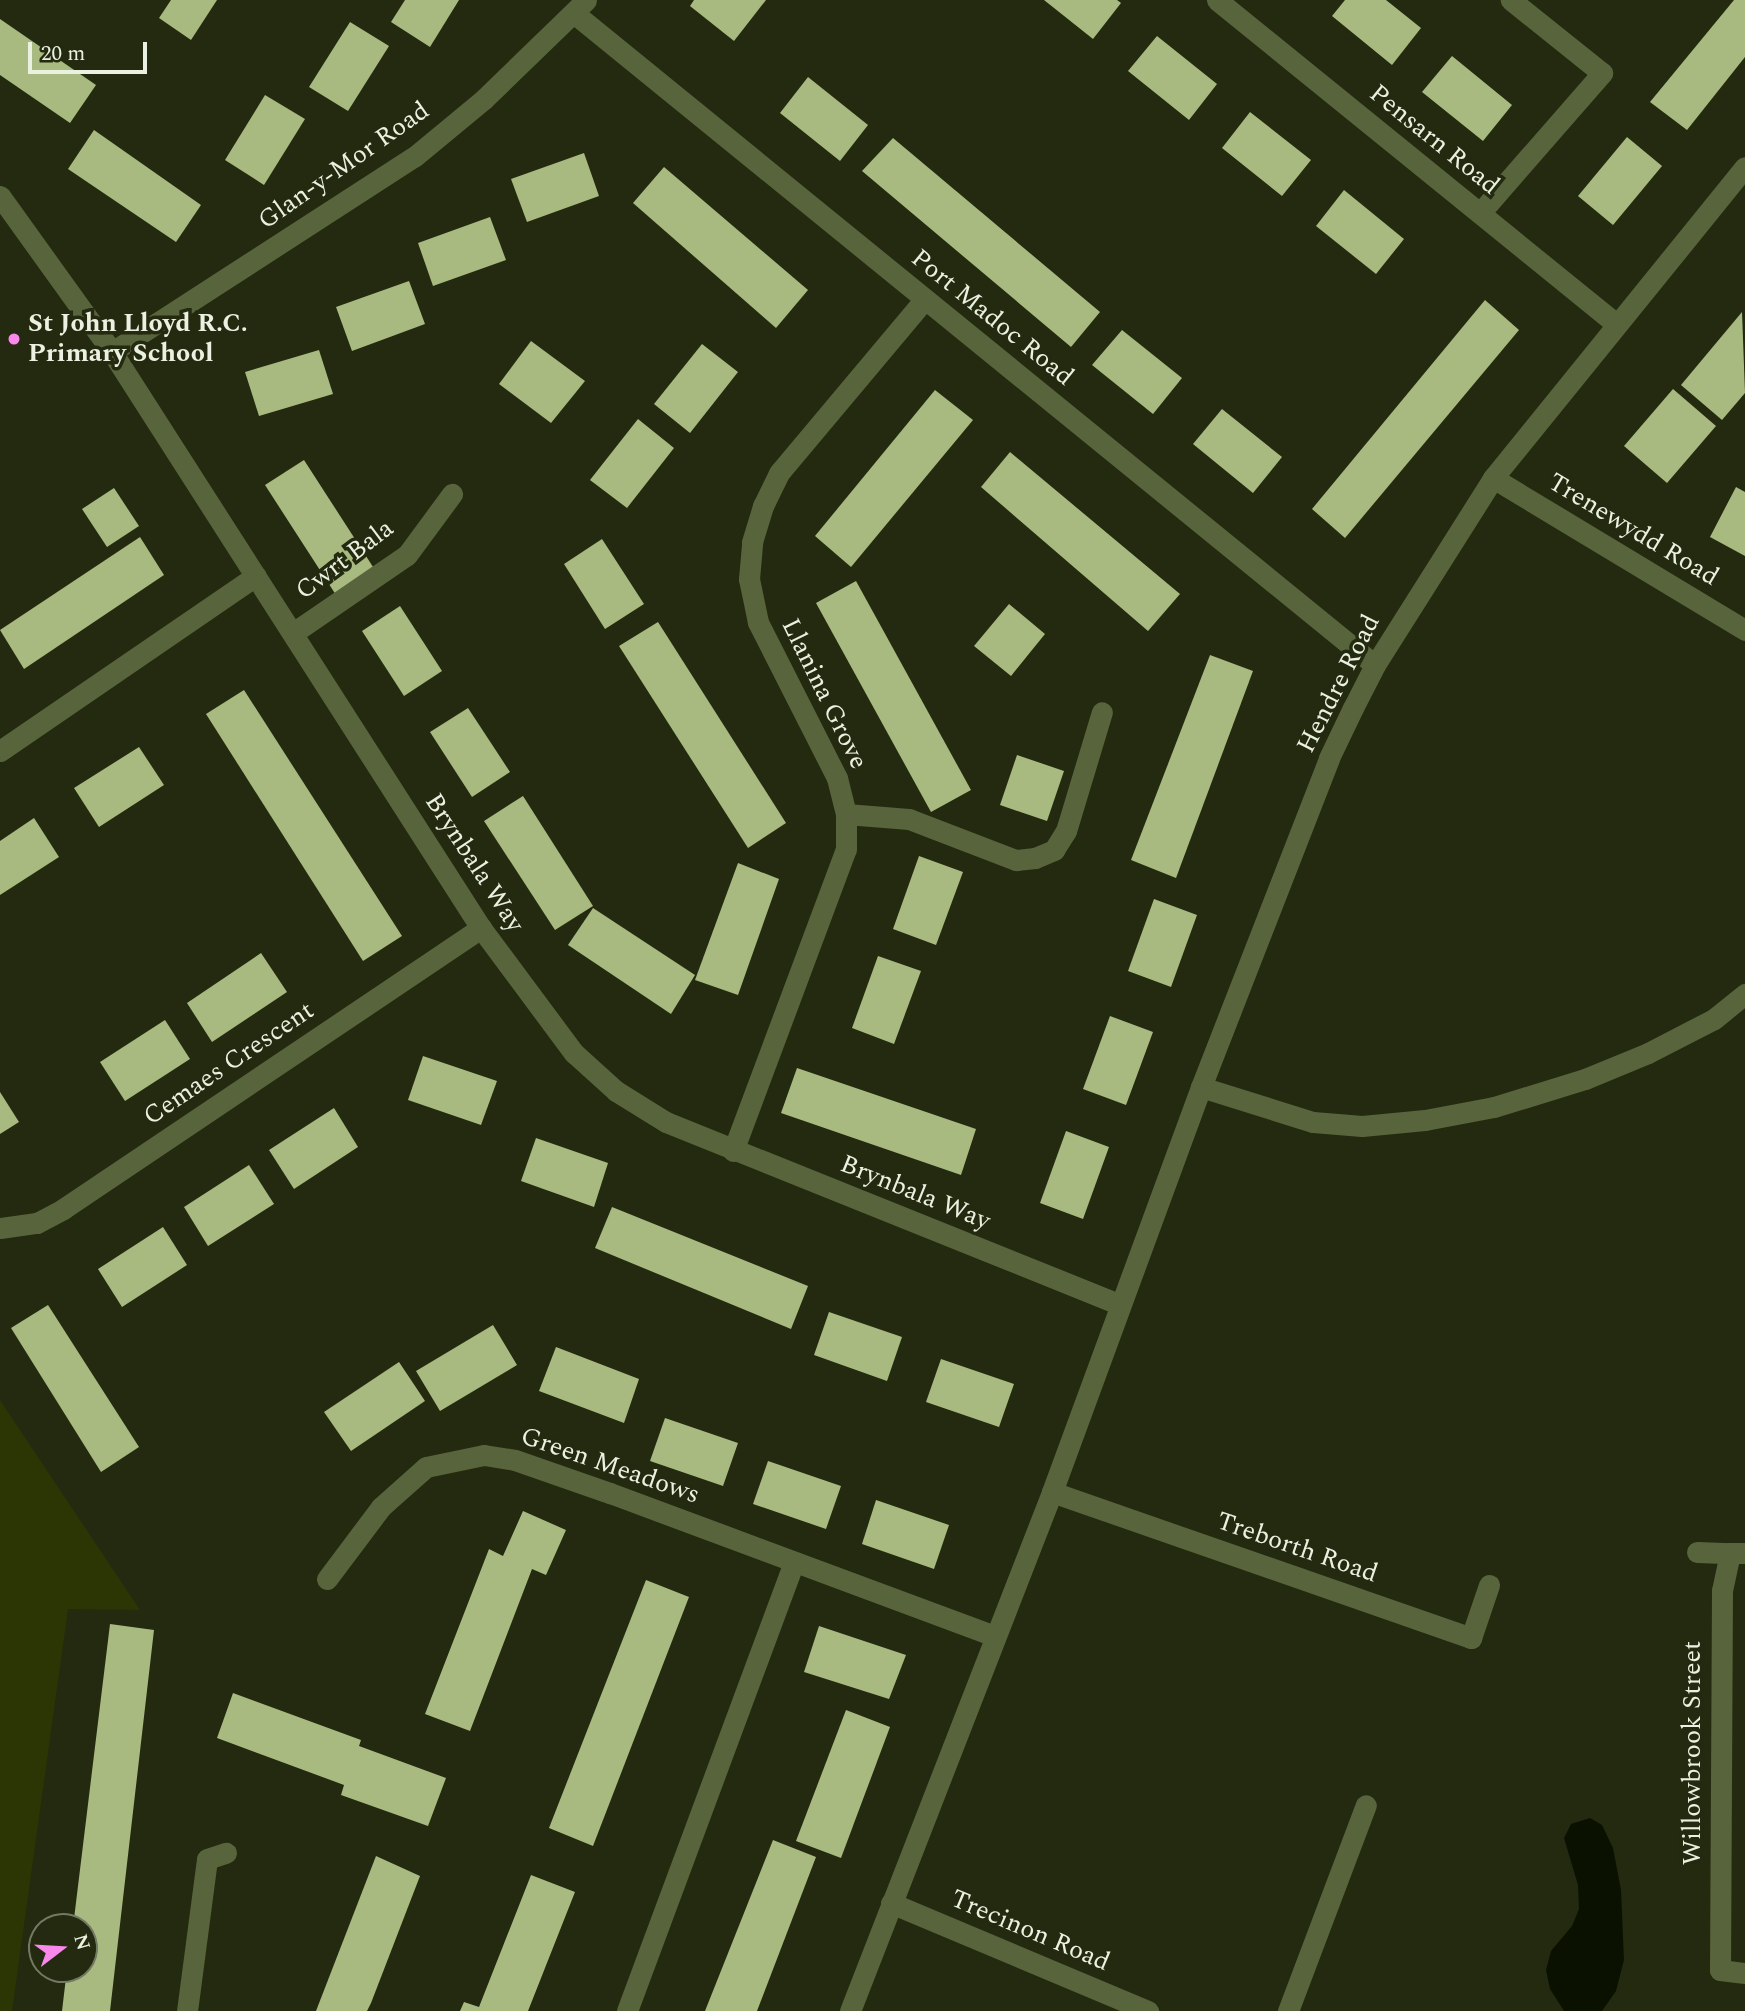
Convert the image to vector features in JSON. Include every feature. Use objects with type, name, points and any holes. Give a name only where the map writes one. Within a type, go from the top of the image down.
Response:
[{"type":"street","name":"Pensarn Road","points":[[1217,0],[1615,323]]},
{"type":"street","points":[[1480,214],[1602,73],[1511,0]]},
{"type":"street","name":"Port Madoc Road","points":[[580,7],[925,299],[1375,665]]},
{"type":"street","name":"Glan-y-Mor Road","points":[[112,352],[414,157],[580,7]]},
{"type":"street","name":"Hendre Road","points":[[850,2011],[993,1636],[1052,1492],[1118,1304],[1329,758],[1375,665],[1493,478],[1615,323],[1745,167]]},
{"type":"street","name":"Brynbala Way","points":[[0,197],[112,352],[481,928],[549,1023],[616,1091],[666,1122],[733,1151],[1118,1304]]},
{"type":"street","name":"Llanina Grove","points":[[733,1151],[834,889],[846,849],[846,814],[821,743],[774,661],[758,622],[749,579],[752,542],[762,506],[779,473],[925,299]]},
{"type":"street","name":"Trenewydd Road","points":[[1493,478],[1745,629]]},
{"type":"street","name":"Cwrt Bala","points":[[293,633],[407,555],[452,494]]},
{"type":"street","points":[[0,751],[256,576]]},
{"type":"street","points":[[846,814],[909,819],[1016,860],[1035,858],[1054,850],[1066,831],[1102,712]]},
{"type":"street","name":"Cemaes Crescent","points":[[0,1228],[37,1223],[63,1209],[481,928]]},
{"type":"street","points":[[1201,1087],[1313,1122],[1362,1126],[1425,1121],[1494,1107],[1585,1079],[1670,1042],[1714,1018],[1745,994]]},
{"type":"street","name":"Green Meadows","points":[[327,1579],[381,1507],[426,1467],[484,1455],[515,1460],[598,1489],[793,1564],[993,1636]]},
{"type":"street","name":"Treborth Road","points":[[1052,1492],[1471,1638],[1489,1585]]},
{"type":"street","points":[[1697,1552],[1738,1553]]},
{"type":"street","name":"Willowbrook Street","points":[[1738,1553],[1722,1590],[1720,1970],[1745,1973]]},
{"type":"street","points":[[627,2011],[793,1564]]},
{"type":"street","points":[[1288,2011],[1366,1805]]},
{"type":"street","points":[[187,2011],[207,1859],[226,1853]]},
{"type":"street","name":"Trecinon Road","points":[[891,1903],[1148,2011]]},
{"type":"green space","points":[[0,1400],[140,1610],[68,1609],[12,2011],[0,2011]]},
{"type":"shaded area","points":[[1590,1818],[1602,1825],[1613,1848],[1621,1890],[1624,1960],[1616,1991],[1602,2011],[1564,2011],[1550,1989],[1546,1970],[1551,1951],[1572,1926],[1579,1909],[1578,1885],[1564,1838],[1571,1824]]},
{"type":"building","points":[[171,0],[217,0],[191,40],[159,18]]},
{"type":"building","points":[[405,0],[459,0],[430,47],[391,22]]},
{"type":"building","points":[[694,0],[766,0],[734,41],[690,6]]},
{"type":"building","points":[[1044,0],[1117,0],[1121,3],[1093,39]]},
{"type":"building","points":[[1345,0],[1386,0],[1421,28],[1392,65],[1332,16]]},
{"type":"building","points":[[1734,0],[1745,0],[1745,57],[1687,130],[1650,102]]},
{"type":"building","points":[[0,19],[96,85],[70,123],[0,75]]},
{"type":"building","points":[[350,22],[389,46],[348,111],[309,87]]},
{"type":"building","points":[[1157,36],[1217,84],[1189,120],[1128,71]]},
{"type":"building","points":[[1452,56],[1512,105],[1483,141],[1422,92]]},
{"type":"building","points":[[808,77],[868,125],[840,161],[780,113]]},
{"type":"building","points":[[265,95],[305,119],[264,185],[225,160]]},
{"type":"building","points":[[1250,112],[1311,160],[1282,196],[1222,148]]},
{"type":"building","points":[[94,130],[201,205],[176,242],[68,169]]},
{"type":"building","points":[[1627,137],[1662,166],[1613,225],[1578,196]]},
{"type":"building","points":[[893,138],[1100,312],[1071,347],[862,171]]},
{"type":"building","points":[[584,153],[599,196],[527,222],[511,179]]},
{"type":"building","points":[[664,167],[808,290],[776,328],[633,203]]},
{"type":"building","points":[[1344,190],[1404,239],[1376,274],[1316,226]]},
{"type":"building","points":[[490,217],[506,260],[433,286],[418,243]]},
{"type":"building","points":[[409,281],[425,324],[352,351],[336,307]]},
{"type":"building","points":[[1485,300],[1519,330],[1345,538],[1312,509]]},
{"type":"building","points":[[1742,312],[1745,393],[1722,420],[1681,385]]},
{"type":"building","points":[[1122,330],[1182,378],[1153,414],[1092,365]]},
{"type":"building","points":[[531,341],[585,381],[551,423],[499,384]]},
{"type":"building","points":[[702,344],[738,372],[690,433],[654,404]]},
{"type":"building","points":[[319,350],[333,394],[259,416],[245,372]]},
{"type":"building","points":[[1673,389],[1716,426],[1667,483],[1624,446]]},
{"type":"building","points":[[935,390],[973,420],[851,567],[815,536]]},
{"type":"building","points":[[1222,409],[1282,457],[1253,493],[1193,444]]},
{"type":"building","points":[[638,419],[674,448],[627,508],[590,480]]},
{"type":"building","points":[[1010,452],[1180,594],[1148,631],[981,487]]},
{"type":"building","points":[[304,460],[375,570],[336,595],[265,485]]},
{"type":"building","points":[[1736,487],[1745,492],[1745,556],[1710,537]]},
{"type":"building","points":[[114,488],[139,526],[107,547],[82,509]]},
{"type":"building","points":[[140,537],[164,575],[24,669],[0,630]]},
{"type":"building","points":[[602,539],[644,604],[605,629],[564,564]]},
{"type":"building","points":[[856,581],[971,790],[931,812],[816,603]]},
{"type":"building","points":[[1009,604],[1045,634],[1011,676],[974,646]]},
{"type":"building","points":[[400,606],[442,671],[404,696],[362,631]]},
{"type":"building","points":[[658,622],[786,823],[748,848],[619,646]]},
{"type":"building","points":[[1210,655],[1253,671],[1176,878],[1131,860]]},
{"type":"building","points":[[244,690],[402,936],[363,961],[206,714]]},
{"type":"building","points":[[468,708],[510,772],[472,797],[430,732]]},
{"type":"building","points":[[139,747],[164,785],[99,827],[74,788]]},
{"type":"building","points":[[1017,755],[1064,771],[1047,821],[1000,805]]},
{"type":"building","points":[[523,796],[593,906],[555,930],[484,821]]},
{"type":"building","points":[[34,818],[59,857],[0,895],[0,841]]},
{"type":"building","points":[[919,856],[963,872],[936,945],[893,929]]},
{"type":"building","points":[[738,863],[779,879],[738,995],[695,980]]},
{"type":"building","points":[[1154,899],[1197,915],[1171,987],[1128,971]]},
{"type":"building","points":[[593,908],[695,975],[671,1014],[568,945]]},
{"type":"building","points":[[261,953],[287,992],[212,1042],[187,1003]]},
{"type":"building","points":[[878,956],[921,971],[894,1044],[852,1028]]},
{"type":"building","points":[[1110,1016],[1153,1032],[1126,1105],[1083,1089]]},
{"type":"building","points":[[165,1020],[190,1059],[125,1101],[100,1062]]},
{"type":"building","points":[[423,1056],[497,1081],[481,1125],[408,1100]]},
{"type":"building","points":[[797,1068],[976,1129],[961,1175],[781,1113]]},
{"type":"building","points":[[0,1092],[19,1122],[0,1134]]},
{"type":"building","points":[[334,1108],[358,1147],[294,1189],[269,1150]]},
{"type":"building","points":[[1066,1131],[1109,1147],[1083,1219],[1040,1203]]},
{"type":"building","points":[[536,1138],[608,1163],[594,1207],[521,1181]]},
{"type":"building","points":[[249,1165],[274,1204],[208,1246],[184,1207]]},
{"type":"building","points":[[612,1207],[808,1286],[791,1329],[595,1248]]},
{"type":"building","points":[[163,1227],[187,1265],[122,1307],[98,1269]]},
{"type":"building","points":[[48,1305],[139,1447],[101,1472],[11,1328]]},
{"type":"building","points":[[829,1312],[902,1337],[887,1381],[814,1355]]},
{"type":"building","points":[[493,1325],[517,1365],[440,1411],[416,1371]]},
{"type":"building","points":[[556,1347],[639,1379],[624,1423],[539,1391]]},
{"type":"building","points":[[941,1359],[1014,1384],[999,1427],[926,1402]]},
{"type":"building","points":[[399,1362],[425,1401],[351,1451],[324,1412]]},
{"type":"building","points":[[665,1418],[738,1443],[723,1486],[650,1461]]},
{"type":"building","points":[[768,1461],[841,1486],[826,1529],[753,1504]]},
{"type":"building","points":[[876,1500],[949,1525],[934,1569],[862,1544]]},
{"type":"building","points":[[523,1511],[566,1530],[546,1575],[532,1569],[470,1731],[425,1714],[489,1549],[503,1556]]},
{"type":"building","points":[[646,1580],[689,1597],[593,1846],[549,1828]]},
{"type":"building","points":[[110,1624],[154,1630],[110,2011],[62,2011],[65,1983],[98,1983],[98,1913],[75,1913]]},
{"type":"building","points":[[819,1626],[906,1655],[889,1699],[804,1672]]},
{"type":"building","points":[[233,1693],[361,1740],[359,1746],[446,1778],[428,1826],[341,1795],[344,1785],[217,1738]]},
{"type":"building","points":[[846,1710],[890,1727],[841,1858],[796,1841]]},
{"type":"building","points":[[773,1840],[816,1857],[757,2011],[705,2011]]},
{"type":"building","points":[[376,1856],[420,1876],[371,2003],[367,2011],[316,2011]]},
{"type":"building","points":[[531,1875],[575,1892],[528,2011],[460,2011],[464,2002],[479,2007]]},
{"type":"place","name":"St John Lloyd R.C. Primary School","points":[[14,339]]}]
